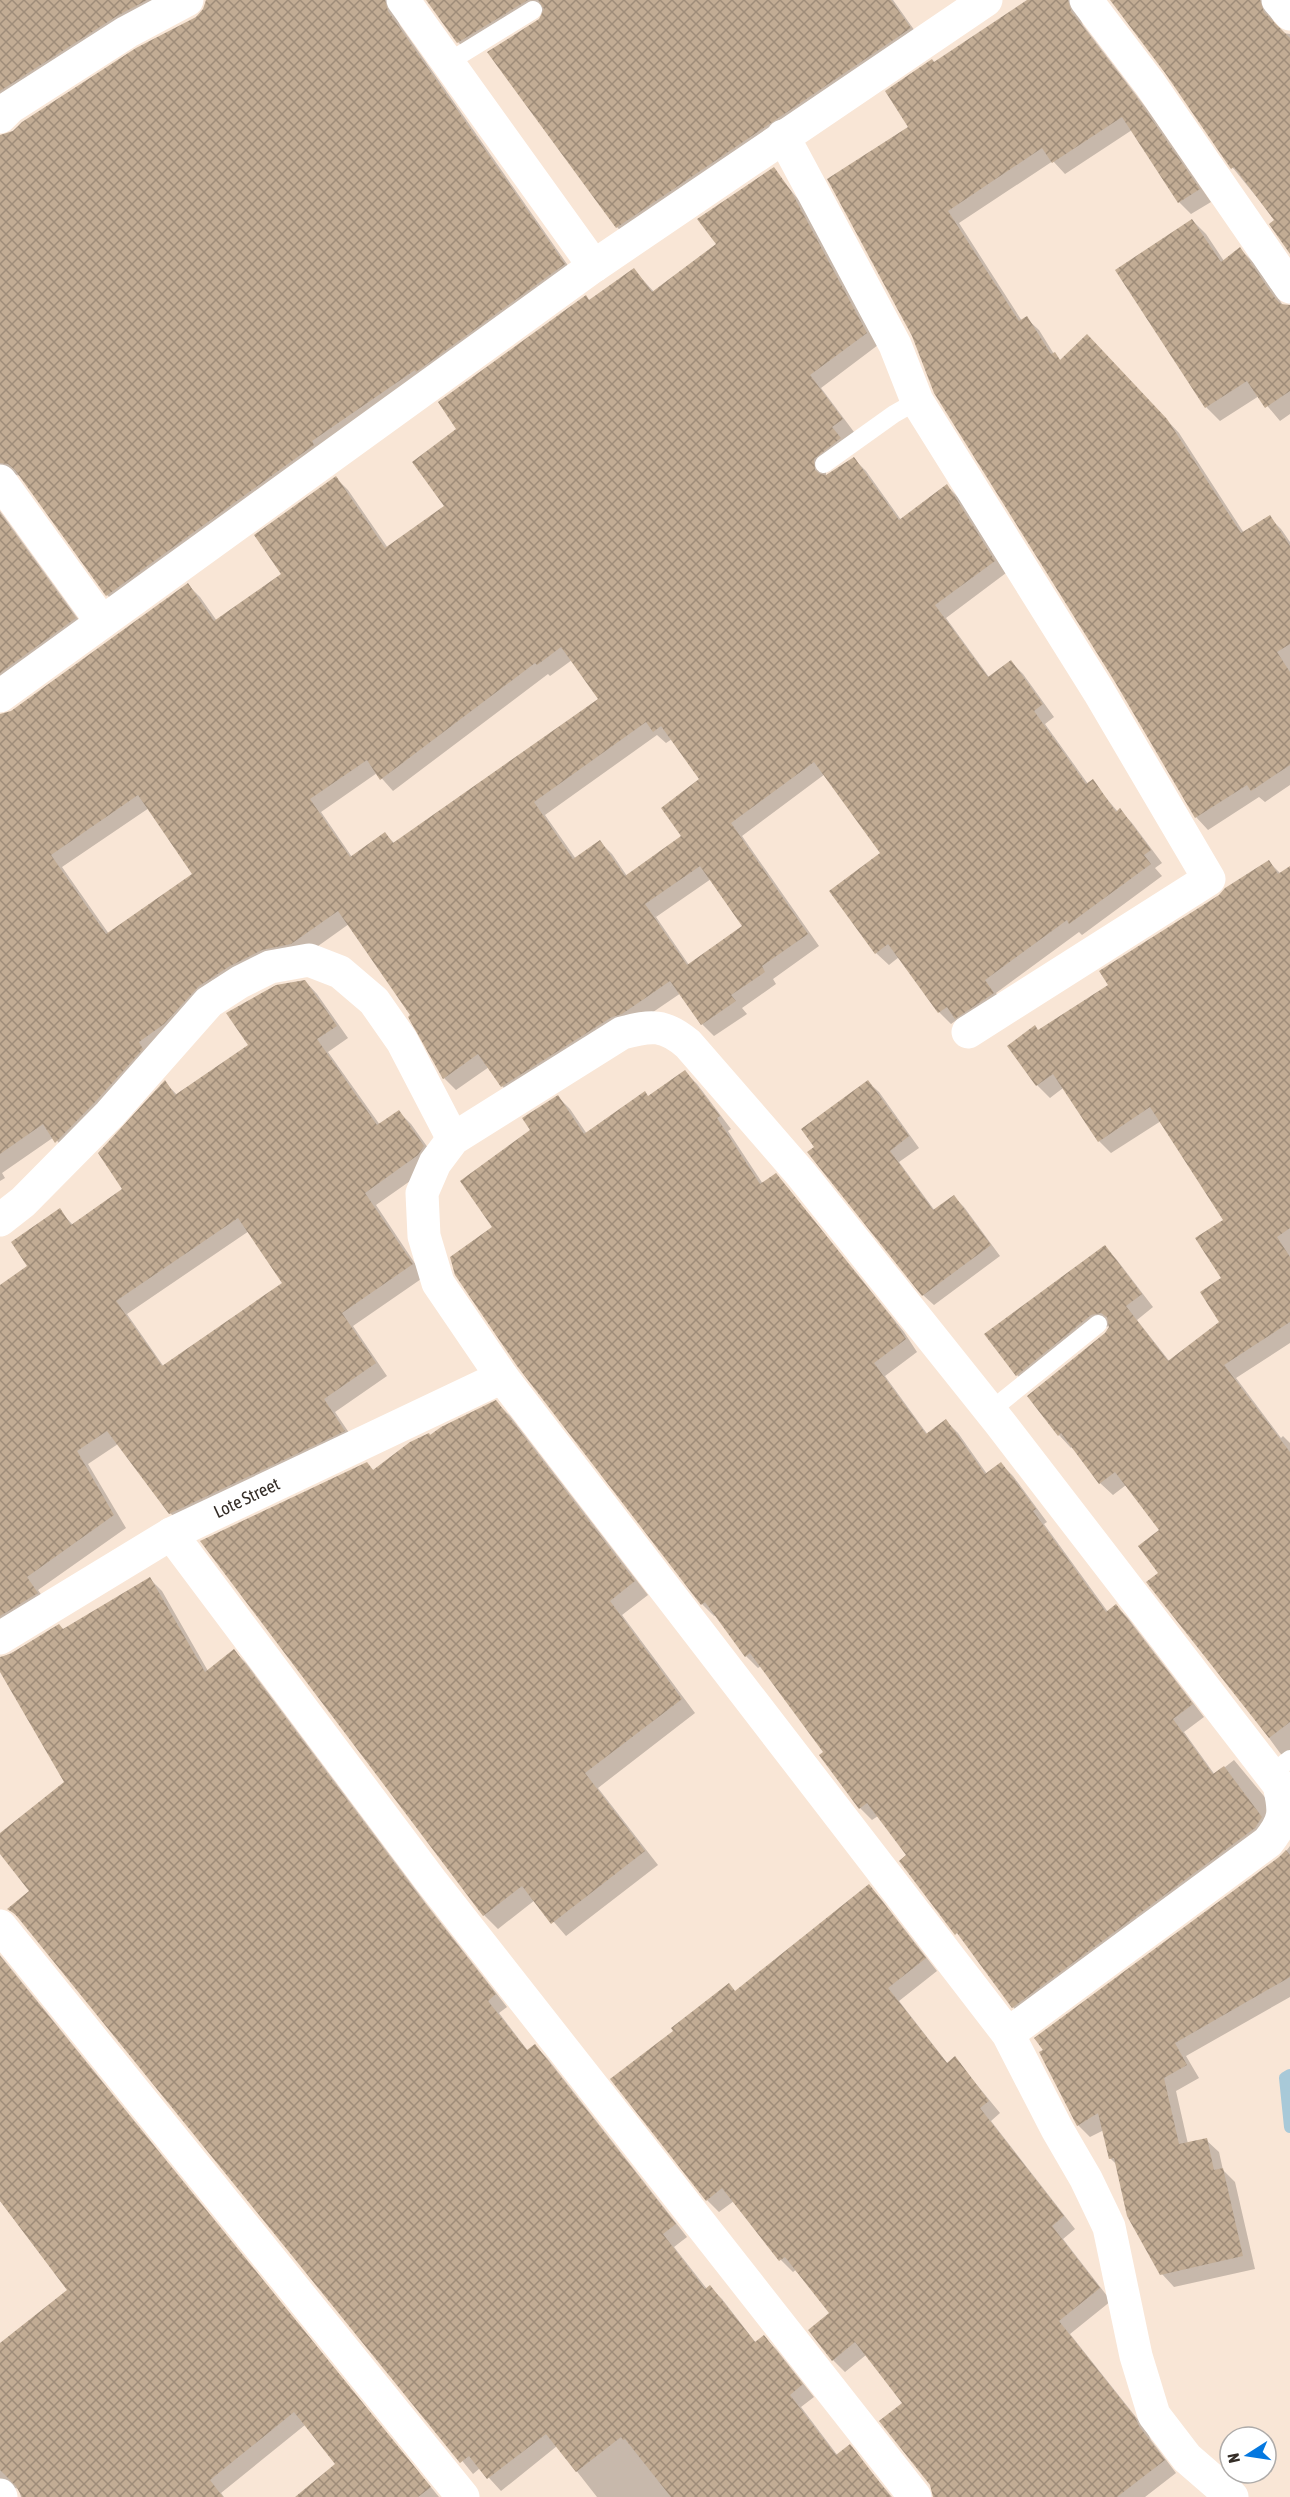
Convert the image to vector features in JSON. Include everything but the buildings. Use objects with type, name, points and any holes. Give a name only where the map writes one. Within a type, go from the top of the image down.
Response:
[{"type":"street","points":[[0,117],[10,106],[127,32],[187,0]]},
{"type":"street","points":[[403,0],[594,266]]},
{"type":"street","points":[[0,696],[594,266],[986,0]]},
{"type":"street","points":[[1086,0],[1150,84],[1290,287]]},
{"type":"street","points":[[1278,0],[1290,14]]},
{"type":"street","points":[[783,136],[895,345],[917,401],[1099,692],[1209,879],[968,1032]]},
{"type":"street","points":[[0,481],[102,622]]},
{"type":"street","points":[[0,1220],[23,1202],[110,1114],[208,1002],[270,967],[309,960],[340,972],[374,1000],[402,1041],[453,1139]]},
{"type":"street","points":[[1008,2034],[1268,1842],[1280,1828],[1285,1809],[1279,1785],[1280,1766],[990,1411],[801,1174],[688,1044],[674,1033],[659,1026],[622,1033],[453,1139],[435,1163],[422,1193],[424,1236],[438,1283],[502,1377],[1008,2034],[1109,2227],[1136,2356],[1154,2415],[1187,2458],[1232,2497]]},
{"type":"street","name":"Lote Street","points":[[0,1638],[171,1534],[502,1377]]},
{"type":"street","points":[[171,1534],[431,1881],[915,2497]]},
{"type":"street","points":[[0,1926],[463,2497]]},
{"type":"lane","points":[[447,63],[533,10]]},
{"type":"lane","points":[[824,464],[894,414],[917,401]]},
{"type":"lane","points":[[990,1411],[1098,1324]]},
{"type":"waterway","points":[[1290,2075],[1285,2078],[1290,2127]]}]
